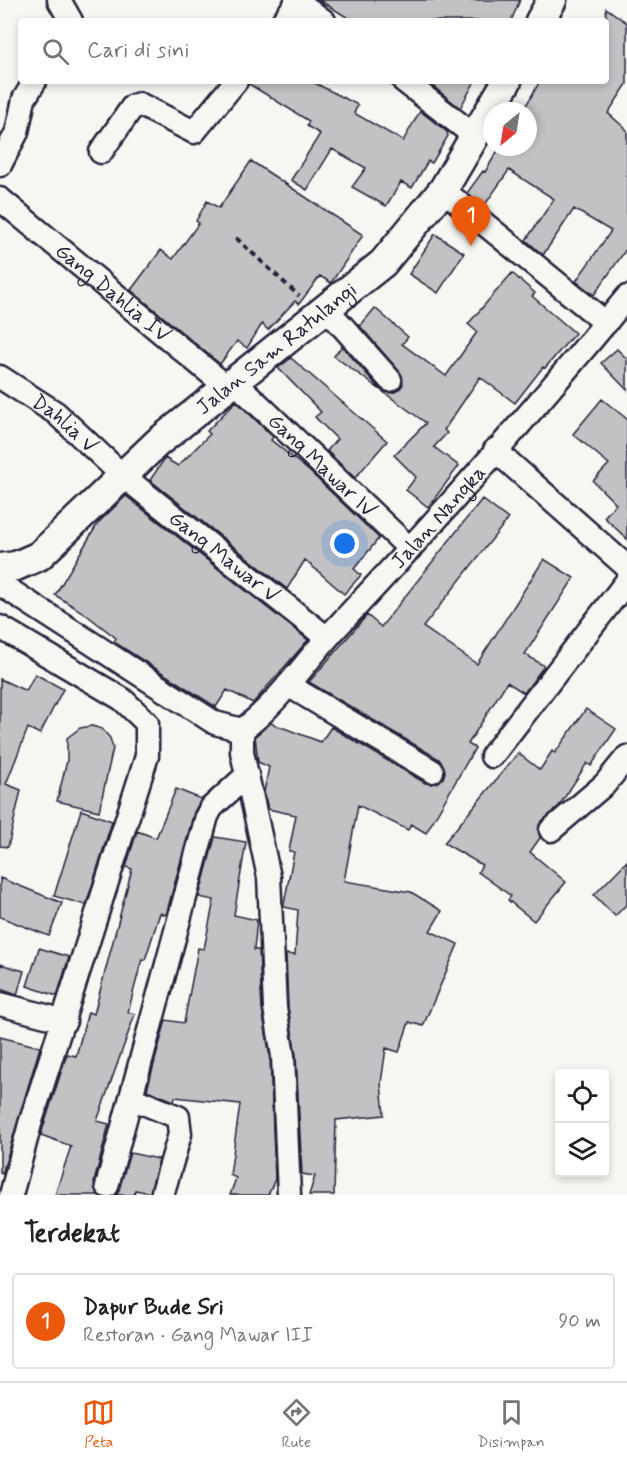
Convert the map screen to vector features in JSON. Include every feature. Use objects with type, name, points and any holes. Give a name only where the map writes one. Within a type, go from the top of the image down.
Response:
[{"type":"street","points":[[59,0],[69,18]]},
{"type":"street","points":[[285,18],[298,0],[320,18]]},
{"type":"street","points":[[542,18],[552,0]]},
{"type":"street","points":[[0,165],[17,132],[24,99],[33,84]]},
{"type":"street","points":[[101,152],[133,106],[140,104],[194,132],[234,84]]},
{"type":"street","points":[[408,84],[476,137]]},
{"type":"street","name":"Jalan Sam Ratulangi","points":[[0,568],[16,566],[39,556],[157,443],[383,263],[443,190],[505,84]]},
{"type":"street","points":[[443,190],[606,322]]},
{"type":"street","name":"Gang Dahlia IV","points":[[0,199],[231,384]]},
{"type":"street","name":"Jalan Nangka","points":[[242,730],[256,719],[288,685],[327,638],[410,549],[495,450],[564,376],[627,297]]},
{"type":"street","points":[[323,312],[390,380]]},
{"type":"street","name":"Dahlia V","points":[[0,377],[56,413],[123,476]]},
{"type":"street","name":"Gang Mawar IV","points":[[231,384],[410,549]]},
{"type":"street","points":[[492,756],[627,569],[495,450]]},
{"type":"street","name":"Gang Mawar V","points":[[123,476],[327,638]]},
{"type":"street","points":[[0,584],[215,723],[242,730],[242,752],[269,877],[275,1008],[283,1056],[289,1195]]},
{"type":"street","points":[[0,627],[122,699],[147,723],[147,756],[65,1021],[30,1124],[11,1195]]},
{"type":"street","points":[[288,685],[432,771]]},
{"type":"street","points":[[551,830],[605,784],[627,757]]},
{"type":"street","points":[[107,1186],[207,816],[212,807],[247,775]]},
{"type":"street","points":[[0,1004],[65,1021]]},
{"type":"street","points":[[131,1098],[178,1117],[180,1134],[163,1192]]},
{"type":"path","points":[[236,238],[323,312]]},
{"type":"building","points":[[319,0],[520,0],[512,18],[348,18]]},
{"type":"building","points":[[606,8],[627,23],[627,84],[608,113],[627,130],[627,248],[594,295],[576,281],[611,231],[574,209],[543,255],[526,240],[554,199],[509,170],[484,206],[467,193],[483,171],[485,172],[495,156],[537,156],[537,102],[528,102],[538,84],[609,84],[609,18],[606,18]]},
{"type":"building","points":[[249,84],[317,84],[358,105],[354,113],[403,141],[420,111],[447,132],[448,136],[432,163],[428,161],[412,188],[401,182],[386,206],[352,187],[366,168],[332,149],[307,190],[291,180],[320,134],[307,126],[309,121]]},
{"type":"building","points":[[436,84],[473,84],[460,108],[434,87]]},
{"type":"building","points":[[251,161],[363,235],[331,283],[320,276],[299,304],[295,301],[268,330],[262,324],[247,348],[237,341],[220,364],[131,290],[161,250],[173,259],[199,223],[196,221],[207,201],[219,208]]},
{"type":"building","points":[[435,234],[464,253],[438,293],[409,274]]},
{"type":"building","points":[[512,273],[535,293],[532,296],[575,333],[545,368],[543,367],[515,403],[480,377],[444,430],[447,433],[434,447],[459,466],[428,507],[406,490],[416,477],[394,455],[426,423],[334,356],[342,346],[380,389],[392,393],[399,390],[403,384],[400,372],[360,326],[375,308],[408,337],[402,344],[446,376],[477,332],[468,324]]},
{"type":"building","points":[[617,349],[627,359],[627,390],[601,363]]},
{"type":"building","points":[[291,358],[387,441],[355,478],[327,451],[337,439],[315,417],[321,412],[278,368]]},
{"type":"building","points":[[602,399],[627,419],[627,539],[604,517],[616,504],[593,481],[609,464],[573,434]]},
{"type":"building","points":[[236,401],[273,437],[271,440],[309,471],[379,538],[354,569],[361,575],[344,594],[305,560],[287,589],[150,480],[165,458],[178,466],[210,434],[207,431]]},
{"type":"building","points":[[126,496],[308,640],[253,703],[227,690],[216,707],[114,642],[116,638],[84,613],[55,595],[98,523]]},
{"type":"building","points":[[482,499],[508,519],[423,627],[477,664],[544,559],[574,578],[525,654],[544,666],[524,693],[507,682],[468,744],[475,748],[426,833],[411,824],[408,830],[358,805],[344,881],[411,892],[442,911],[430,931],[458,944],[423,1026],[409,1022],[399,1052],[386,1048],[381,1083],[384,1115],[336,1120],[334,1195],[309,1195],[315,1176],[302,1174],[296,1055],[288,1007],[286,954],[295,955],[298,910],[284,907],[294,852],[289,851],[296,815],[268,809],[264,792],[269,767],[258,762],[255,736],[271,723],[321,742],[331,727],[425,783],[432,784],[443,778],[445,771],[439,759],[309,682],[367,615],[381,627]]},
{"type":"building","points":[[35,674],[63,689],[40,734],[28,728],[6,784],[21,790],[8,847],[0,846],[0,679],[26,691]]},
{"type":"building","points":[[586,709],[616,729],[591,766],[587,763],[559,806],[539,825],[540,838],[530,852],[566,882],[534,921],[508,900],[511,896],[478,872],[482,865],[444,843],[518,753],[540,770],[552,751],[555,753]]},
{"type":"building","points":[[92,726],[102,729],[110,738],[113,748],[99,811],[57,801],[67,761],[67,738],[80,728]]},
{"type":"building","points":[[176,789],[201,799],[194,812],[166,915],[160,913],[145,960],[142,959],[128,1012],[135,1014],[97,1121],[109,1124],[94,1182],[97,1195],[55,1195],[71,1146],[41,1135],[43,1128],[67,1054],[76,1056],[88,1012],[94,1014],[132,869],[126,867],[137,831],[156,838]]},
{"type":"building","points":[[81,810],[112,821],[86,905],[54,896]]},
{"type":"building","points":[[215,837],[246,842],[234,915],[257,920],[254,950],[259,950],[262,1009],[270,1057],[275,1179],[268,1195],[230,1195],[236,1178],[230,1175],[240,1104],[175,1097],[174,1101],[147,1090],[166,1020],[184,1023],[198,948],[204,949],[214,900],[199,897]]},
{"type":"building","points":[[627,861],[627,904],[615,916],[594,895]]},
{"type":"building","points":[[0,878],[62,903],[49,936],[0,917]]},
{"type":"building","points":[[39,948],[69,957],[57,996],[27,986]]},
{"type":"building","points":[[0,964],[24,971],[17,995],[0,989]]},
{"type":"building","points":[[0,1037],[40,1047],[2,1174],[0,1173]]},
{"type":"building","points":[[130,1153],[159,1159],[150,1193],[135,1190],[134,1195],[117,1195]]},
{"type":"place","name":"Dapur Bude Sri","points":[[471,246]]}]
